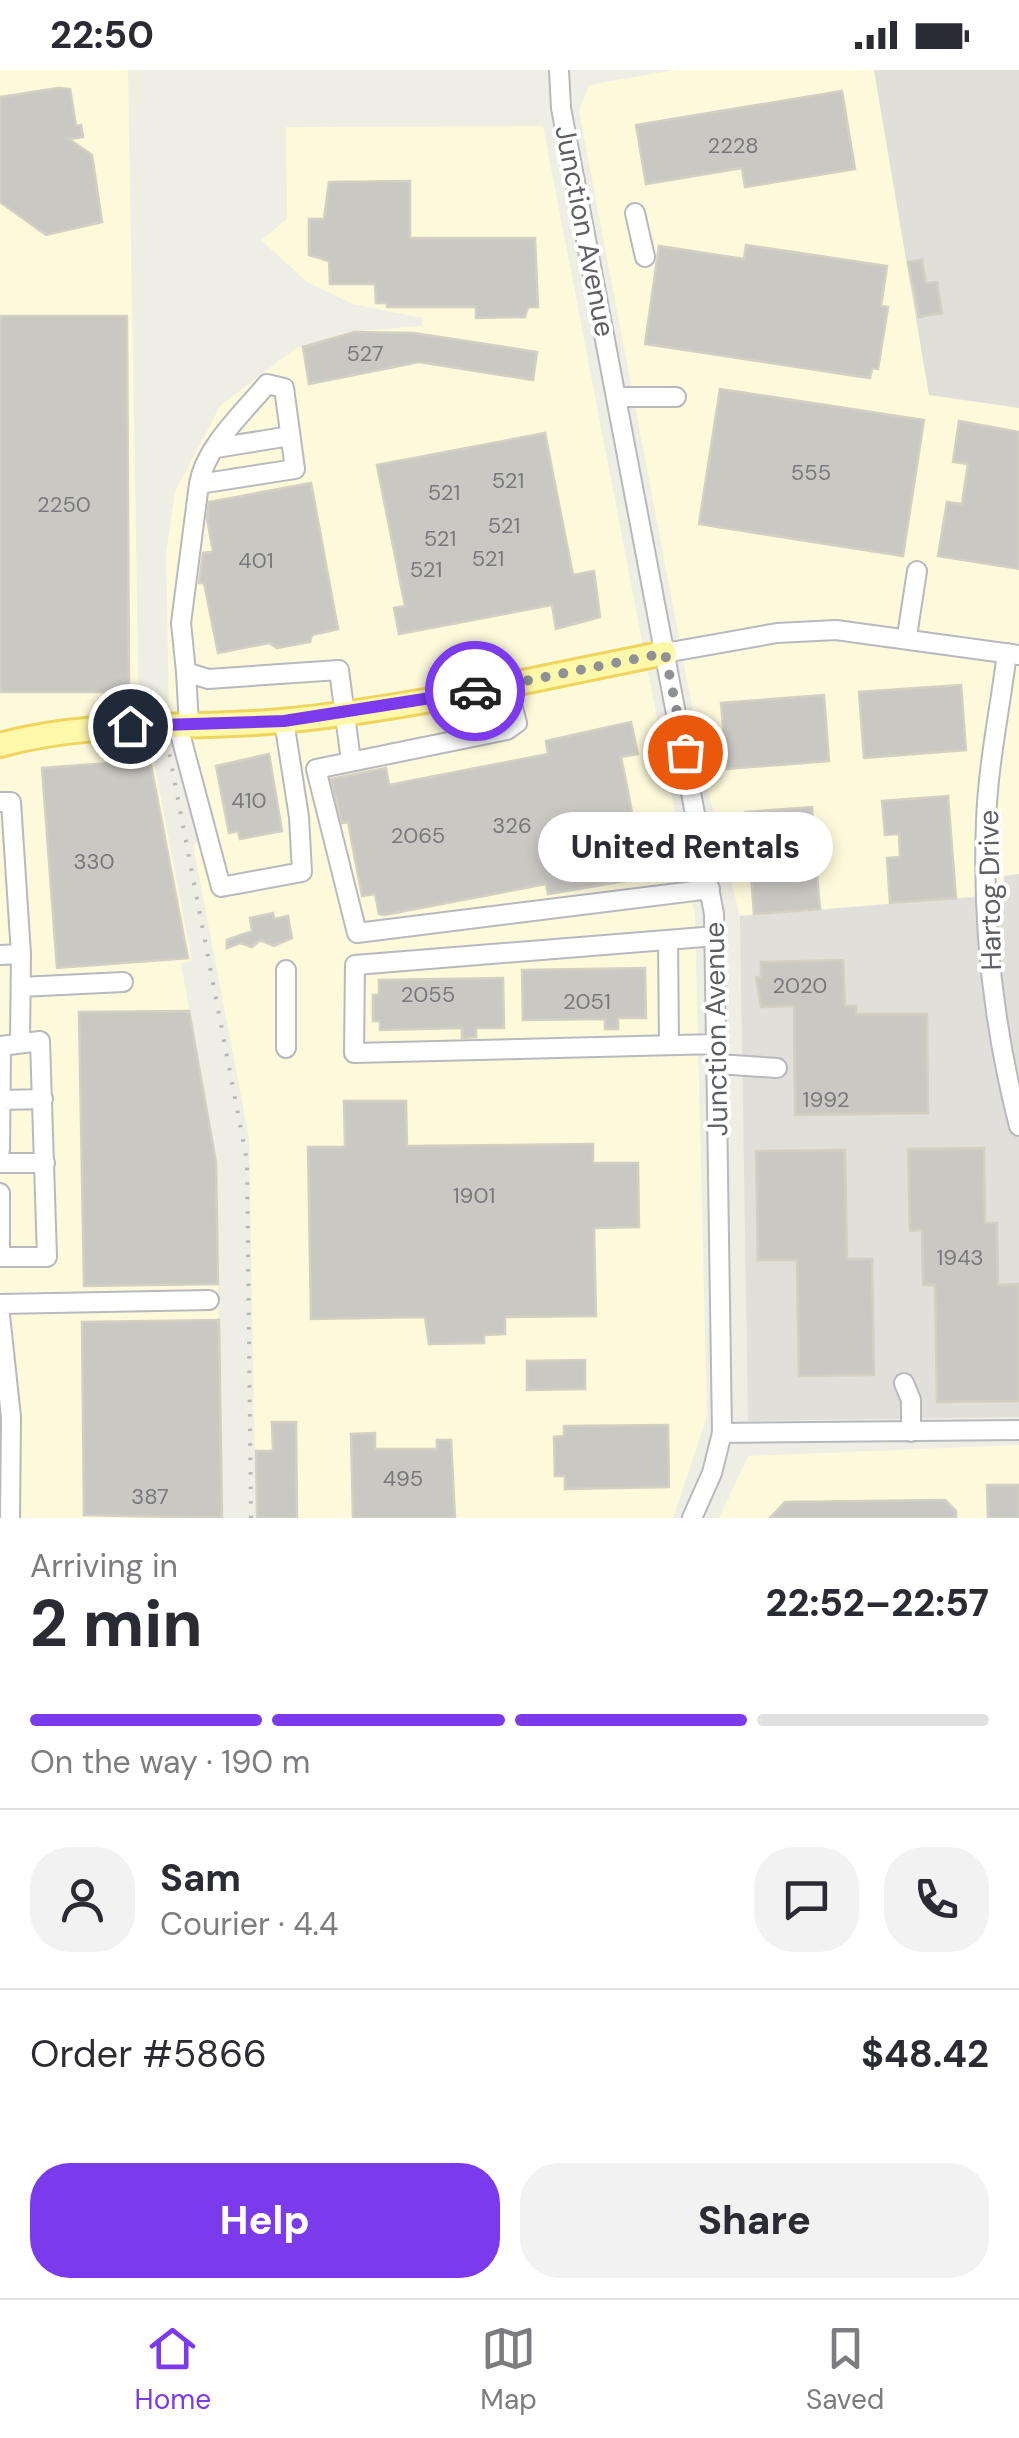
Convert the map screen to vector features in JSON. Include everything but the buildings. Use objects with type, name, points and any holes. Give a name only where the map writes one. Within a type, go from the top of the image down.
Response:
[{"type":"main road","points":[[0,744],[82,728],[284,721],[344,714],[665,653]]},
{"type":"street","name":"Junction Avenue","points":[[559,70],[561,108],[716,936],[722,1433],[712,1473],[692,1518]]},
{"type":"street","points":[[635,212],[645,257]]},
{"type":"street","points":[[199,484],[295,469],[284,388],[267,384],[216,448],[199,484],[180,622],[186,672],[184,726],[221,887],[302,872],[299,818],[284,721]]},
{"type":"street","points":[[618,397],[676,397]]},
{"type":"street","points":[[216,448],[290,436]]},
{"type":"street","points":[[906,636],[917,571]]},
{"type":"street","points":[[665,653],[777,634],[836,630],[906,636],[1013,654]]},
{"type":"street","name":"Hartog Drive","points":[[1013,654],[986,819],[986,895],[990,978],[1002,1062],[1019,1126]]},
{"type":"street","points":[[186,672],[208,680],[338,670],[351,761]]},
{"type":"street","points":[[507,685],[517,723],[506,730],[316,769],[357,933],[710,889]]},
{"type":"street","points":[[0,802],[11,802],[21,954],[20,1041]]},
{"type":"street","points":[[716,936],[355,965],[354,1052],[717,1044]]},
{"type":"street","points":[[668,940],[669,1044]]},
{"type":"street","points":[[0,955],[21,954]]},
{"type":"street","points":[[286,970],[286,1048]]},
{"type":"street","points":[[20,987],[123,982]]},
{"type":"street","points":[[0,1150],[1,1046],[40,1041],[47,1257],[0,1257],[0,1192]]},
{"type":"street","points":[[718,1064],[776,1068]]},
{"type":"street","points":[[0,1100],[43,1099]]},
{"type":"street","points":[[0,1163],[45,1162]]},
{"type":"street","points":[[0,1304],[208,1300]]},
{"type":"street","points":[[0,1315],[11,1417],[10,1518]]},
{"type":"street","points":[[904,1383],[912,1400],[912,1432]]},
{"type":"street","points":[[722,1433],[1019,1430]]},
{"type":"shaded area","points":[[0,70],[128,70],[139,713],[150,742],[192,961],[181,963],[216,1162],[222,1518],[0,1518]]},
{"type":"shaded area","points":[[674,70],[874,70],[929,394],[1019,408],[1019,874],[1004,876],[1003,894],[740,916],[709,795],[579,111],[589,85]]},
{"type":"shaded area","points":[[874,70],[1019,70],[1019,408],[929,395]]},
{"type":"shaded area","points":[[543,126],[695,916],[707,1416],[673,1518],[256,1518],[249,1138],[193,845],[203,837],[169,709],[166,554],[175,492],[220,406],[296,348],[348,332],[422,326],[423,318],[353,304],[307,282],[261,240],[287,219],[286,127]]},
{"type":"shaded area","points":[[1019,874],[1019,1417],[748,1421],[740,916],[1003,895],[1004,876]]},
{"type":"shaded area","points":[[1019,1445],[1019,1518],[719,1518],[748,1456]]},
{"type":"railway","points":[[164,726],[247,1161],[251,1518]]},
{"type":"way so far","points":[[475,691],[665,653],[685,752]]},
{"type":"place","name":"United Rentals","points":[[685,752]]},
{"type":"route","points":[[130,726],[256,724],[344,714],[475,691]]}]
